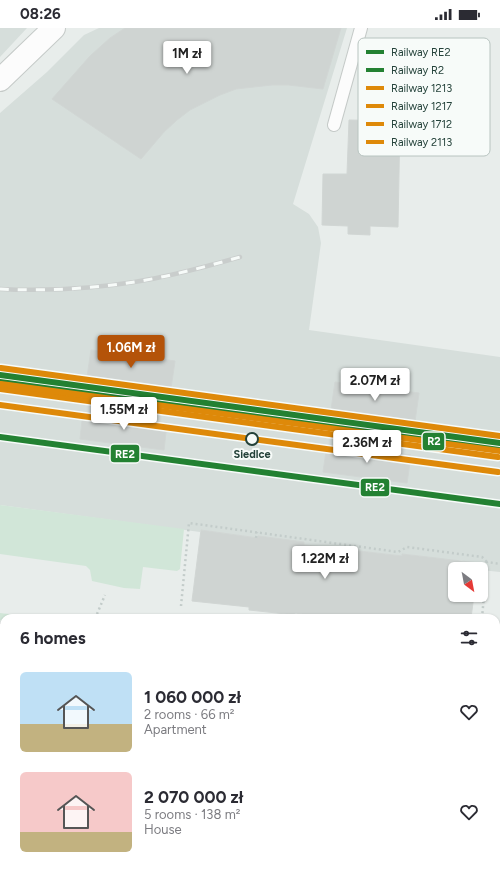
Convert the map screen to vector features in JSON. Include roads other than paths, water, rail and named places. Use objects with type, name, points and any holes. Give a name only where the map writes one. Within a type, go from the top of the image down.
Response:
[{"type":"street","points":[[0,80],[51,30]]},
{"type":"lane","points":[[358,38],[361,28]]},
{"type":"lane","points":[[334,125],[358,39]]},
{"type":"railway","points":[[0,289],[43,290],[88,288],[111,285],[175,274],[240,257]]},
{"type":"rail line","name":"1213","points":[[1,368],[500,436]]},
{"type":"rail line","name":"RE2","points":[[0,375],[500,443]]},
{"type":"rail line","name":"R2","points":[[0,382],[499,450]]},
{"type":"rail line","name":"1712","points":[[1,384],[500,451]]},
{"type":"rail line","name":"1217","points":[[0,389],[498,457]]},
{"type":"rail line","name":"2113","points":[[0,405],[498,472]]},
{"type":"rail line","name":"RE2","points":[[0,437],[500,504]]},
{"type":"place","name":"Siedlce","points":[[252,439]]}]
